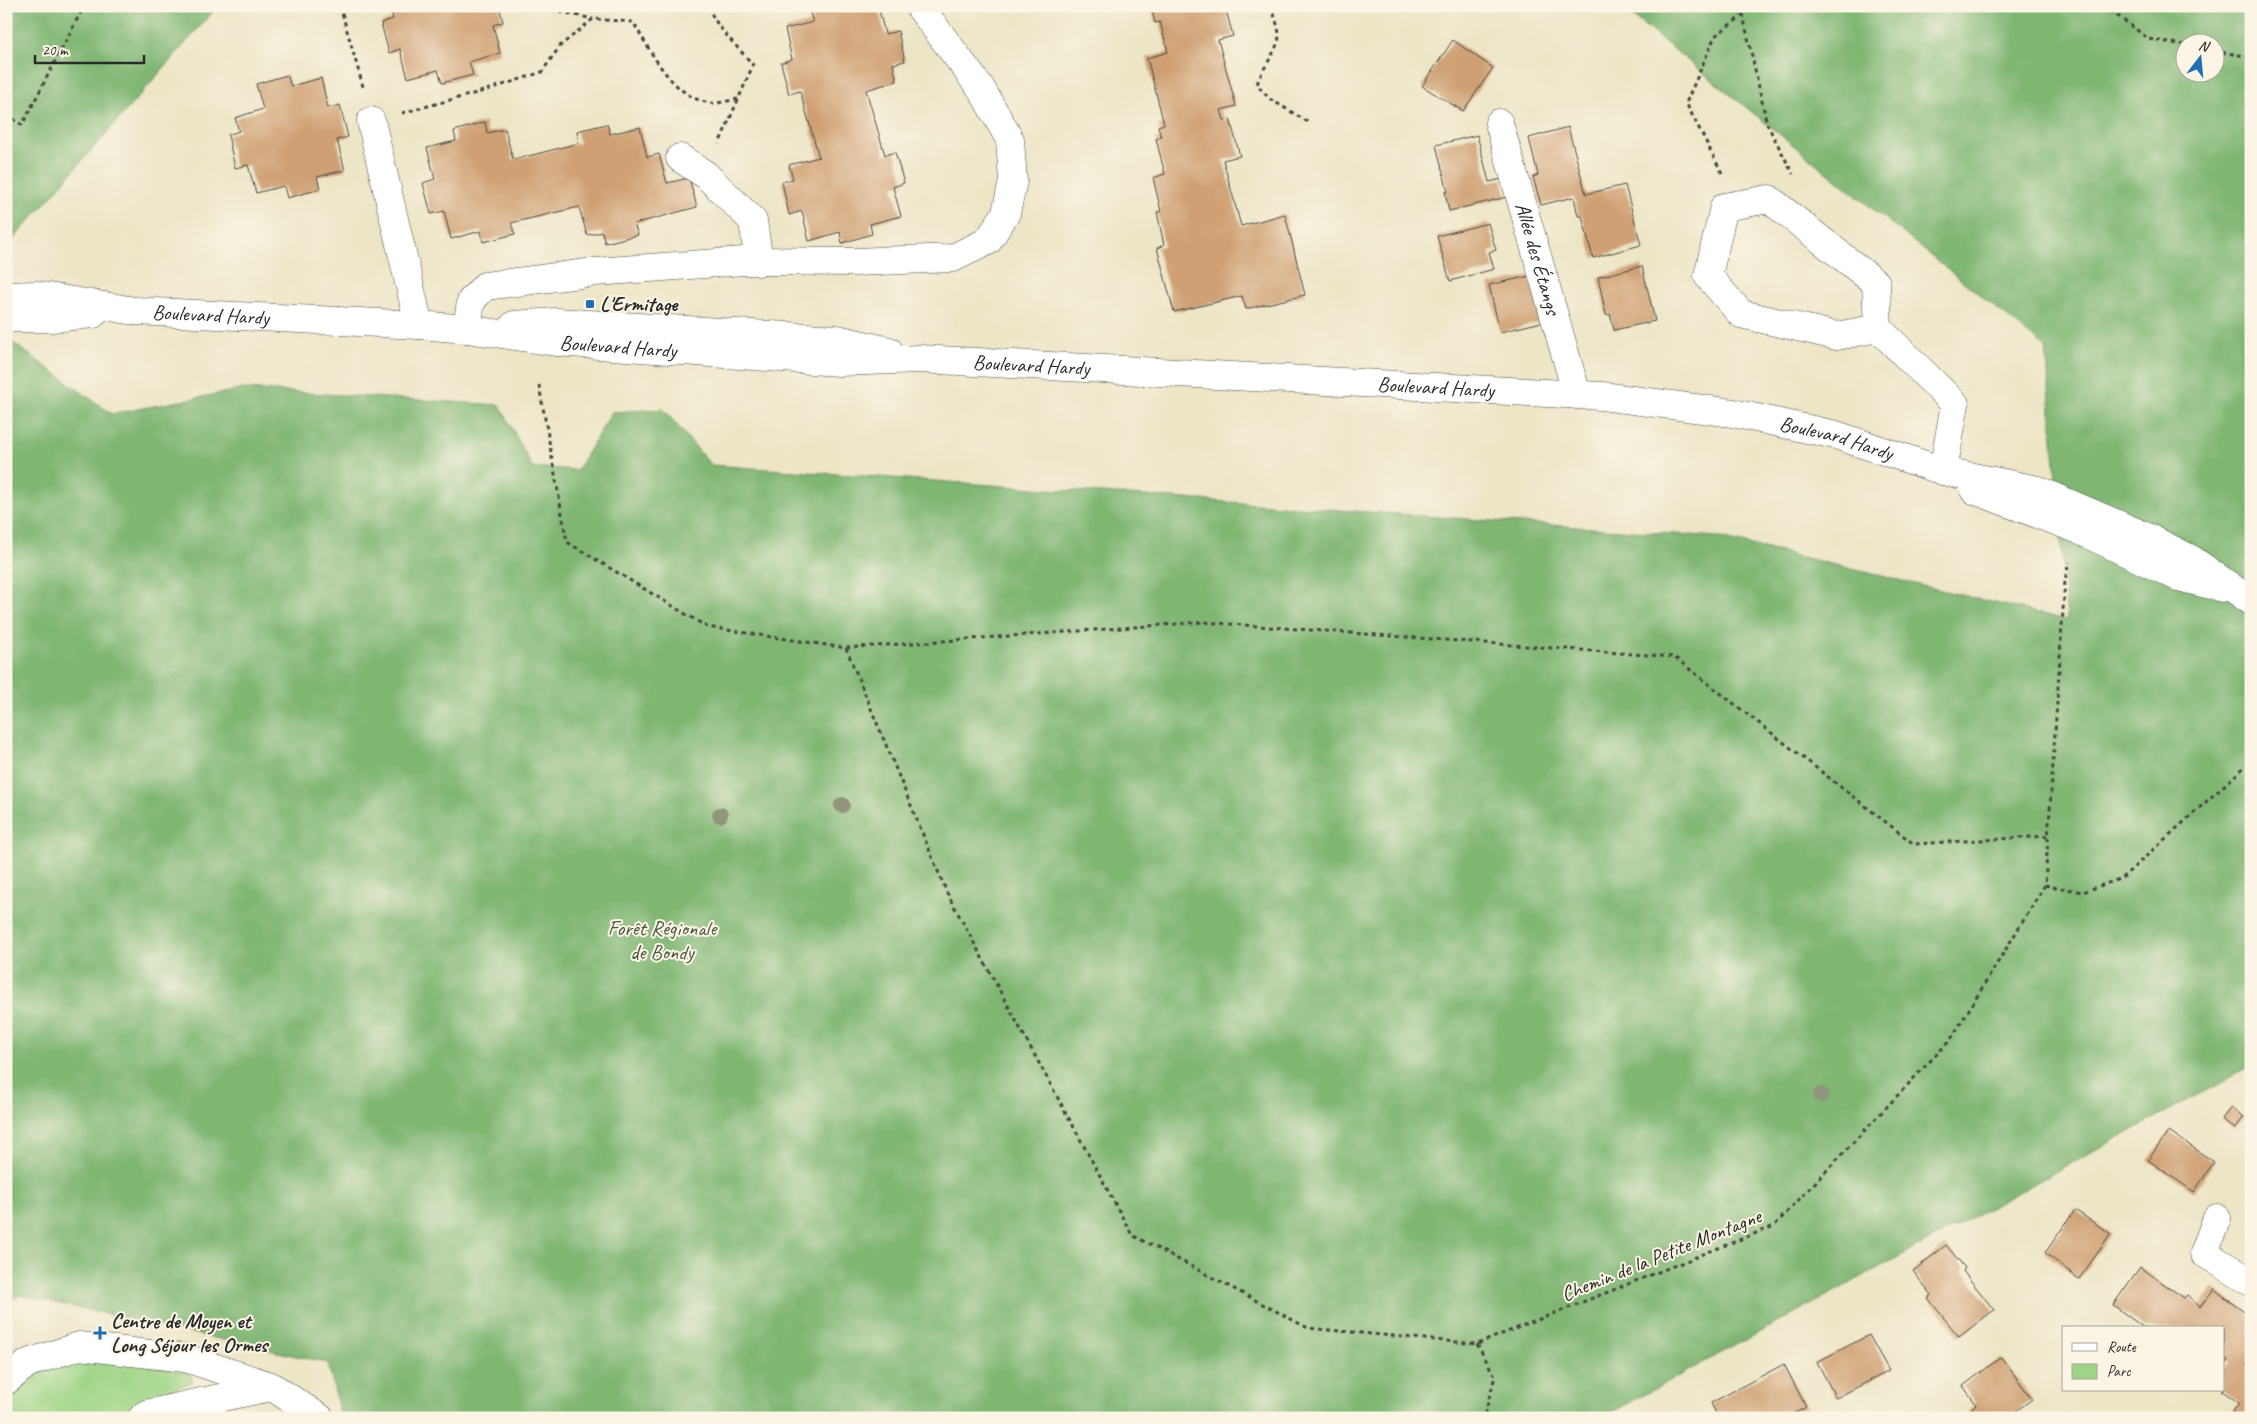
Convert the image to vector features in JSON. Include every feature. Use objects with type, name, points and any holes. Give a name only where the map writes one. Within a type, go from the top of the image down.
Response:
[{"type":"street","points":[[468,329],[471,301],[485,286],[595,272],[759,262],[854,262],[952,258],[988,241],[1006,213],[1013,181],[1010,140],[982,90],[919,6]]},
{"type":"street","points":[[371,121],[419,325]]},
{"type":"street","name":"Allée des Étangs","points":[[1499,123],[1577,394]]},
{"type":"street","points":[[680,158],[706,174],[753,221],[759,262]]},
{"type":"street","points":[[1878,328],[1837,336],[1741,314],[1708,276],[1724,207],[1770,199],[1876,283],[1878,328],[1955,404],[1943,471]]},
{"type":"street","name":"Boulevard Hardy","points":[[6,296],[36,296],[135,310],[419,325],[468,329],[556,342],[839,362],[920,359],[1577,394],[1733,413],[1836,435],[1943,471],[2038,490],[2143,535],[2191,559],[2242,596]]},
{"type":"street","name":"Boulevard Hardy","points":[[6,318],[52,318],[135,310]]},
{"type":"street","name":"Boulevard Hardy","points":[[1943,471],[1975,491],[2079,530],[2178,577],[2242,596]]},
{"type":"street","points":[[2217,1218],[2204,1254],[2251,1282]]},
{"type":"street","points":[[6,1381],[28,1363],[79,1346],[185,1358],[272,1386],[320,1418]]},
{"type":"street","points":[[142,1418],[146,1414],[272,1386]]},
{"type":"path","points":[[6,114],[22,125],[84,6]]},
{"type":"path","points":[[340,6],[361,76],[371,121],[484,91],[542,72],[560,46],[593,19]]},
{"type":"path","points":[[546,6],[548,9],[593,19],[633,22],[662,69],[686,94],[711,103],[738,99]]},
{"type":"path","points":[[706,174],[752,65],[739,46],[720,28],[709,6]]},
{"type":"path","points":[[1271,6],[1279,35],[1274,51],[1260,72],[1257,85],[1270,98],[1308,122]]},
{"type":"path","points":[[1741,6],[1766,124],[1798,182]]},
{"type":"path","points":[[1738,205],[1686,103],[1715,36],[1756,6]]},
{"type":"path","points":[[2104,6],[2149,39],[2174,43]]},
{"type":"path","points":[[2224,53],[2251,57]]},
{"type":"path","points":[[539,385],[567,542],[707,627],[846,648],[1203,622],[1674,657],[1914,844],[2049,836]]},
{"type":"path","points":[[2079,530],[2065,580],[2046,885],[2083,892],[2122,878],[2251,761]]},
{"type":"path","points":[[846,648],[947,893],[1132,1235],[1308,1328],[1477,1344],[1495,1376],[1484,1418]]},
{"type":"path","name":"Chemin de la Petite Montagne","points":[[1477,1344],[1774,1226],[1951,1039],[2046,885]]},
{"type":"green space","points":[[6,6],[218,6],[10,243],[6,295]]},
{"type":"green space","name":"Forêt Régionale de Bondy","points":[[1620,6],[2251,6],[2251,1066],[1601,1418],[341,1418],[328,1363],[20,1295],[6,1304],[6,338],[112,414],[244,389],[500,405],[532,467],[577,470],[612,412],[663,409],[711,465],[1717,537],[2067,620],[2046,348]]},
{"type":"green space","points":[[101,1356],[188,1373],[192,1378],[192,1382],[149,1398],[121,1418],[6,1418],[6,1391],[47,1368]]},
{"type":"building","points":[[389,6],[499,6],[503,22],[493,25],[500,53],[469,62],[473,75],[442,83],[438,70],[408,78],[400,49],[389,53],[381,23],[393,19]]},
{"type":"building","points":[[823,6],[845,6],[846,12],[878,6],[885,34],[898,31],[905,61],[893,64],[897,81],[866,90],[885,155],[895,152],[904,183],[893,187],[901,216],[870,224],[872,234],[842,243],[840,232],[809,241],[802,211],[789,215],[782,182],[793,179],[789,165],[819,157],[800,91],[789,94],[781,63],[792,59],[785,29],[813,22],[809,10]]},
{"type":"building","points":[[1151,6],[1225,6],[1233,36],[1218,40],[1236,106],[1221,110],[1224,120],[1230,119],[1240,156],[1223,160],[1241,226],[1285,214],[1305,295],[1246,309],[1242,296],[1174,312],[1157,248],[1164,245],[1157,212],[1161,211],[1153,178],[1165,174],[1156,139],[1161,137],[1158,126],[1164,124],[1147,58],[1168,52],[1160,22],[1155,23]]},
{"type":"building","points":[[1453,40],[1493,68],[1463,111],[1422,86]]},
{"type":"building","points":[[287,75],[291,86],[321,78],[328,108],[340,105],[348,137],[337,140],[345,170],[317,177],[320,189],[287,198],[284,186],[256,193],[248,165],[235,168],[228,135],[239,131],[235,118],[263,109],[256,84]]},
{"type":"building","points":[[485,122],[487,133],[505,129],[513,160],[579,143],[577,131],[607,124],[610,134],[640,127],[647,157],[659,154],[667,183],[689,178],[697,207],[634,224],[638,235],[605,243],[602,232],[587,235],[579,207],[511,223],[515,234],[483,242],[481,231],[451,239],[444,211],[431,214],[423,183],[435,179],[427,148],[456,141],[454,131]]},
{"type":"building","points":[[1568,127],[1586,194],[1625,185],[1641,245],[1593,258],[1582,216],[1578,216],[1574,197],[1541,205],[1533,177],[1538,175],[1529,138]]},
{"type":"building","points":[[1477,135],[1489,182],[1502,179],[1507,197],[1449,211],[1445,192],[1448,192],[1436,145]]},
{"type":"building","points":[[1488,223],[1496,250],[1489,252],[1494,269],[1450,281],[1437,236]]},
{"type":"building","points":[[1642,266],[1655,321],[1614,330],[1610,314],[1606,315],[1598,277]]},
{"type":"building","points":[[1530,276],[1542,322],[1500,332],[1489,285]]},
{"type":"building","points":[[2231,1107],[2244,1117],[2235,1129],[2222,1119]]},
{"type":"building","points":[[2169,1131],[2214,1162],[2194,1192],[2148,1160]]},
{"type":"building","points":[[2075,1210],[2111,1234],[2079,1279],[2045,1253]]},
{"type":"building","points":[[1946,1245],[1965,1268],[1963,1271],[1994,1310],[1959,1337],[1928,1298],[1931,1295],[1913,1271]]},
{"type":"building","points":[[2140,1267],[2184,1298],[2187,1295],[2200,1307],[2214,1289],[2251,1316],[2251,1331],[2248,1334],[2251,1336],[2251,1359],[2246,1365],[2251,1369],[2251,1418],[2228,1418],[2239,1403],[2224,1392],[2224,1367],[2229,1361],[2224,1358],[2224,1326],[2141,1326],[2113,1305]]},
{"type":"building","points":[[1869,1335],[1889,1371],[1836,1398],[1817,1362]]},
{"type":"building","points":[[2001,1357],[2032,1399],[2007,1418],[1975,1418],[1969,1411],[1976,1404],[1963,1386]]},
{"type":"building","points":[[1784,1364],[1806,1407],[1786,1418],[1718,1418],[1711,1403]]},
{"type":"place","name":"L'Ermitage","points":[[590,304]]},
{"type":"place","name":"Centre de Moyen et Long Séjour les Ormes","points":[[100,1333]]}]
